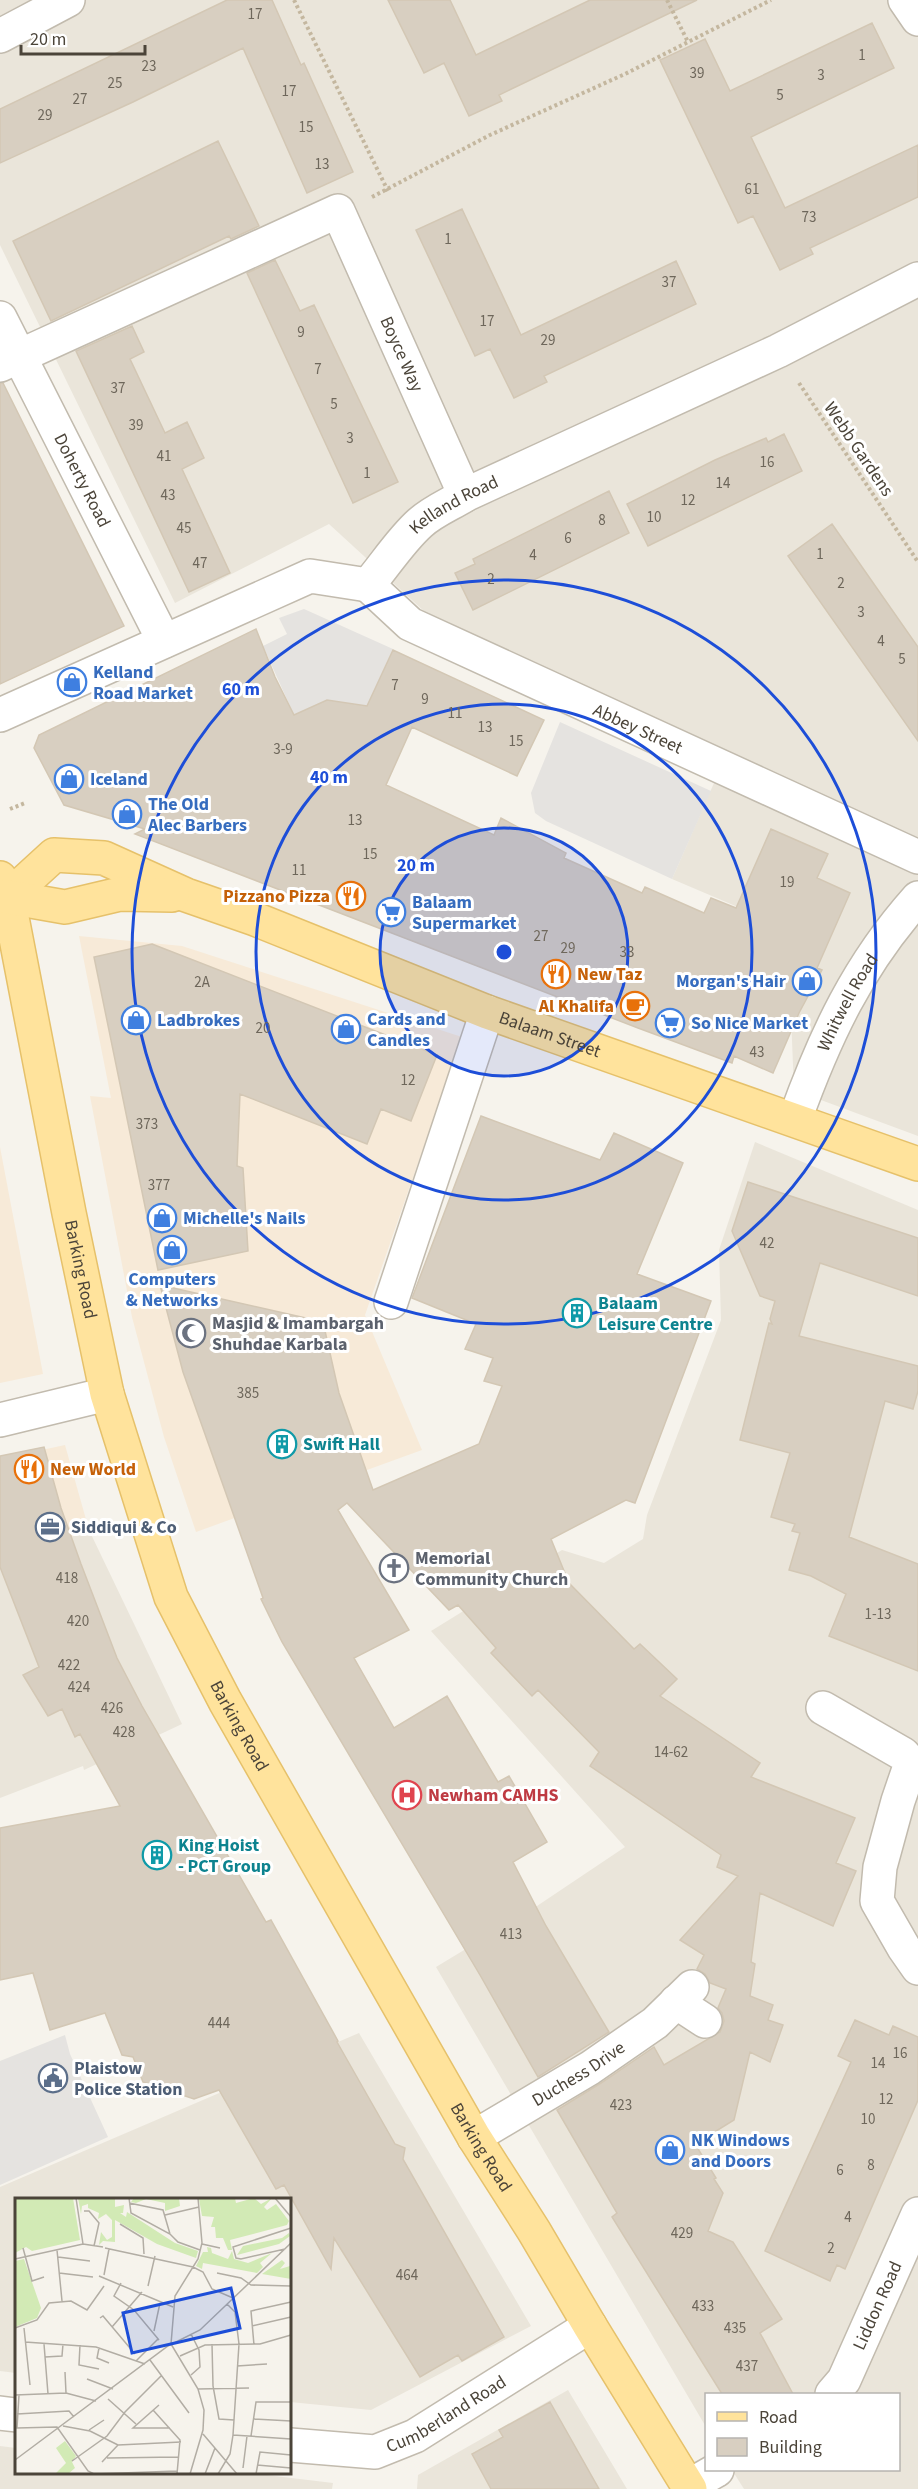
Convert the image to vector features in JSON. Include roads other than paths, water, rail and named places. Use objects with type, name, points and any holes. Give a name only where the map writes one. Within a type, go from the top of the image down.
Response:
[{"type":"main road","name":"Balaam Street","points":[[3,892],[54,855],[104,858],[186,896],[255,919],[487,1012],[918,1164]]},
{"type":"main road","name":"Balaam Street","points":[[3,892],[65,907],[120,894],[186,896]]},
{"type":"main road","name":"Barking Road","points":[[3,892],[107,1394],[171,1597],[225,1701],[474,2137],[534,2231],[689,2487]]},
{"type":"street","points":[[0,36],[68,0]]},
{"type":"street","points":[[905,0],[918,19]]},
{"type":"street","name":"Boyce Way","points":[[9,361],[338,211],[465,495]]},
{"type":"street","name":"Kelland Road","points":[[368,585],[389,562],[401,542],[422,521],[465,495],[778,351],[918,279]]},
{"type":"street","name":"Doherty Road","points":[[0,318],[9,361],[152,646]]},
{"type":"street","points":[[0,715],[310,576],[368,585]]},
{"type":"street","name":"Abbey Street","points":[[368,585],[410,624],[918,857]]},
{"type":"street","name":"Whitwell Road","points":[[795,1119],[814,1064],[850,990],[896,923],[918,898]]},
{"type":"street","points":[[391,1302],[487,1012]]},
{"type":"street","points":[[0,1420],[107,1394]]},
{"type":"street","points":[[823,1708],[903,1754],[910,1763],[880,1867],[877,1901],[918,1968]]},
{"type":"street","name":"Duchess Drive","points":[[474,2137],[590,2068],[655,2023],[684,1995],[705,2021]]},
{"type":"street","name":"Liddon Road","points":[[833,2393],[844,2380],[918,2214]]},
{"type":"street","name":"Cumberland Road","points":[[291,2445],[375,2452],[395,2445],[415,2436],[590,2326]]},
{"type":"street","points":[[0,2413],[15,2415]]},
{"type":"street","points":[[689,2487],[714,2471]]},
{"type":"place","name":"Kelland Road Market","points":[[72,682]]},
{"type":"place","name":"Iceland","points":[[69,779]]},
{"type":"place","name":"The Old Alec Barbers","points":[[127,814]]},
{"type":"place","name":"Pizzano Pizza","points":[[351,896]]},
{"type":"place","name":"Balaam Supermarket","points":[[391,912]]},
{"type":"place","name":"New Taz","points":[[556,974]]},
{"type":"place","name":"Morgan's Hair","points":[[807,981]]},
{"type":"place","name":"Al Khalifa","points":[[635,1006]]},
{"type":"place","name":"Ladbrokes","points":[[136,1020]]},
{"type":"place","name":"So Nice Market","points":[[670,1023]]},
{"type":"place","name":"Cards and Candles","points":[[346,1029]]},
{"type":"place","name":"Michelle's Nails","points":[[162,1218]]},
{"type":"place","name":"Computers & Networks","points":[[172,1250]]},
{"type":"place","name":"Balaam Leisure Centre","points":[[577,1313]]},
{"type":"place","name":"Masjid & Imambargah Shuhdae Karbala","points":[[191,1333]]},
{"type":"place","name":"Swift Hall","points":[[282,1444]]},
{"type":"place","name":"New World","points":[[29,1469]]},
{"type":"place","name":"Siddiqui & Co","points":[[50,1527]]},
{"type":"place","name":"Memorial Community Church","points":[[394,1568]]},
{"type":"place","name":"Newham CAMHS","points":[[407,1795]]},
{"type":"place","name":"King Hoist - PCT Group","points":[[157,1855]]},
{"type":"place","name":"Plaistow Police Station","points":[[53,2078]]},
{"type":"place","name":"NK Windows and Doors","points":[[670,2150]]}]
